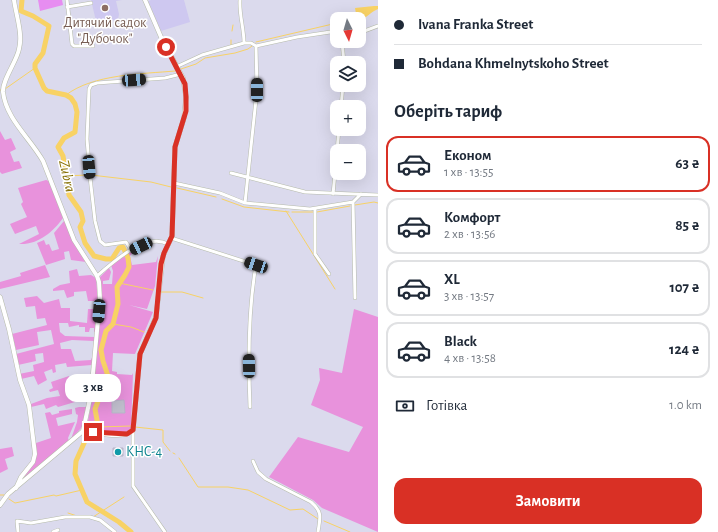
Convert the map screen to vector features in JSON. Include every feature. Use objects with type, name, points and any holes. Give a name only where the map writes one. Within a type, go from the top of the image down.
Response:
[{"type":"street","points":[[0,506],[8,494],[16,489],[84,431],[92,394],[100,299],[100,287],[97,276],[74,240],[43,161],[7,107],[4,87],[18,54],[20,43],[14,0]]},
{"type":"street","points":[[67,0],[72,44],[74,46],[93,46]]},
{"type":"street","points":[[145,0],[176,67],[181,74],[186,89],[184,118],[175,147],[171,238],[161,264],[156,318],[139,359],[133,430],[133,486],[165,532]]},
{"type":"street","points":[[240,0],[239,14],[244,30],[244,43]]},
{"type":"street","points":[[67,8],[91,3]]},
{"type":"street","points":[[366,30],[378,26]]},
{"type":"street","points":[[176,67],[202,55],[244,43],[251,43],[256,46],[297,37],[330,32]]},
{"type":"street","points":[[245,203],[249,177],[257,90],[256,46]]},
{"type":"street","points":[[129,251],[126,242],[108,246],[101,243],[95,221],[87,139],[89,89],[91,85],[98,83],[165,78],[181,74]]},
{"type":"street","points":[[231,173],[305,192],[378,195]]},
{"type":"street","points":[[333,194],[334,180]]},
{"type":"street","points":[[174,183],[220,193],[245,203],[264,206],[315,209],[354,202],[361,194]]},
{"type":"street","points":[[354,202],[355,298]]},
{"type":"street","points":[[315,209],[315,254],[329,274]]},
{"type":"street","points":[[171,238],[256,265],[252,286],[249,337],[250,407]]},
{"type":"street","points":[[97,276],[129,251],[152,240],[162,240],[168,244]]},
{"type":"street","points":[[0,297],[9,329],[20,380],[29,404],[35,454],[33,462],[18,482],[16,489]]},
{"type":"street","points":[[84,431],[100,434],[127,434],[133,430]]},
{"type":"street","points":[[253,461],[258,472],[266,479],[311,502],[317,507],[319,510],[320,519],[318,532]]},
{"type":"street","points":[[18,532],[17,521],[31,523],[72,516],[100,520],[115,532]]},
{"type":"street","points":[[162,527],[162,532]]},
{"type":"street","points":[[53,532],[58,530]]},
{"type":"shaded area","points":[[38,0],[62,0],[63,5],[40,11]]},
{"type":"shaded area","name":"Дитячий садок \"Дубочок\"","points":[[91,0],[122,0],[116,1],[119,14],[118,20],[96,21]]},
{"type":"shaded area","points":[[184,0],[190,22],[161,31],[148,1]]},
{"type":"shaded area","points":[[378,6],[378,9],[366,17],[366,12],[356,12],[355,8]]},
{"type":"shaded area","points":[[0,131],[5,140],[11,138],[16,149],[10,152],[14,162],[19,161],[22,168],[2,174],[0,172]]},
{"type":"shaded area","points":[[46,180],[49,181],[63,218],[50,233],[39,240],[26,244],[19,244],[39,234],[36,226],[15,234],[10,224],[27,217],[21,204],[23,202],[18,188]]},
{"type":"shaded area","points":[[64,221],[86,262],[71,260],[69,251],[64,252],[65,259],[46,265],[37,243],[44,240],[46,245],[49,244],[52,251],[59,249],[54,233]]},
{"type":"shaded area","points":[[134,250],[130,256],[132,265],[156,262],[158,256],[155,286],[147,309],[129,305],[153,312],[135,354],[113,353],[112,371],[117,372],[117,374],[132,375],[133,373],[131,428],[123,433],[117,434],[90,430],[87,426],[93,394],[99,278],[109,268],[111,272],[109,280],[103,281],[103,284],[112,284],[113,271],[111,265]]},
{"type":"shaded area","points":[[45,265],[50,277],[0,289],[0,282],[21,276],[20,273]]},
{"type":"shaded area","points":[[77,269],[79,276],[91,275],[96,278],[98,301],[88,301],[86,291],[74,292],[74,296],[67,298],[64,290],[53,291],[53,289],[60,285],[70,283],[69,271]]},
{"type":"shaded area","points":[[37,296],[44,303],[59,299],[61,308],[70,308],[70,321],[87,323],[88,309],[97,309],[95,332],[94,328],[90,328],[89,332],[85,332],[85,327],[79,327],[79,325],[69,327],[68,323],[59,323],[60,332],[65,336],[94,337],[94,341],[72,340],[60,343],[61,349],[71,349],[75,361],[91,360],[93,355],[92,365],[67,367],[66,363],[55,365],[56,372],[53,373],[52,369],[44,372],[47,380],[38,385],[34,376],[21,379],[19,374],[34,371],[33,365],[44,362],[43,353],[35,354],[36,361],[18,365],[16,354],[54,344],[51,330],[37,332],[39,345],[16,350],[12,334],[47,325],[45,318],[37,319],[35,306],[26,307],[24,298]]},
{"type":"shaded area","points":[[354,309],[378,317],[378,532],[322,508],[313,500],[269,477],[298,437],[349,452],[363,427],[311,405],[320,380],[319,368],[342,373]]},
{"type":"shaded area","points":[[69,376],[72,390],[80,390],[80,395],[74,397],[75,402],[58,407],[56,405],[46,409],[44,404],[31,407],[31,404],[47,398],[60,396],[58,390],[50,392],[49,390],[53,388],[51,382]]},
{"type":"shaded area","points":[[88,407],[84,425],[71,439],[78,415],[76,414],[75,408]]},
{"type":"shaded area","points":[[72,409],[72,414],[56,418],[58,426],[75,422],[68,438],[69,441],[22,480],[36,459],[36,443],[51,438],[45,413],[50,412],[52,415],[59,413],[59,411]]},
{"type":"shaded area","points":[[12,447],[14,456],[5,459],[8,469],[0,473],[0,449]]},
{"type":"building","points":[[124,400],[125,413],[112,413],[112,401]]},
{"type":"building","name":"КНС-4","points":[[113,448],[123,448],[123,456],[113,456]]},
{"type":"waterway","name":"Zubra","points":[[22,0],[21,11],[33,16],[49,26],[43,53],[35,64],[35,68],[44,88],[47,91],[66,95],[71,98],[75,104],[77,112],[75,132],[64,138],[58,147],[63,156],[69,195],[81,212],[83,221],[80,227],[85,243],[94,256],[112,259],[119,248],[123,247],[128,258],[129,267],[117,287],[118,304],[113,324],[106,331],[101,350],[111,385],[109,389],[102,391],[95,409],[99,431]]},
{"type":"waterway","points":[[232,31],[233,25]]},
{"type":"waterway","points":[[256,42],[330,25]]},
{"type":"waterway","points":[[231,40],[231,45]]},
{"type":"waterway","points":[[181,69],[196,64],[205,58],[235,53],[248,49],[252,46]]},
{"type":"waterway","points":[[5,89],[35,68]]},
{"type":"waterway","points":[[66,95],[77,88],[104,79],[133,74],[175,71]]},
{"type":"waterway","points":[[65,176],[87,175]]},
{"type":"waterway","points":[[91,175],[151,182],[171,187]]},
{"type":"waterway","points":[[177,188],[216,197]]},
{"type":"waterway","points":[[222,199],[244,207],[289,212]]},
{"type":"waterway","points":[[355,205],[374,202],[378,203]]},
{"type":"waterway","points":[[317,212],[350,206]]},
{"type":"waterway","points":[[286,211],[335,289]]},
{"type":"waterway","points":[[292,212],[313,212]]},
{"type":"waterway","points":[[119,283],[153,290]]},
{"type":"waterway","points":[[161,292],[182,292],[203,298]]},
{"type":"waterway","points":[[113,324],[131,327],[144,332]]},
{"type":"waterway","points":[[98,427],[131,426]]},
{"type":"waterway","points":[[135,427],[163,430],[163,442],[170,451]]},
{"type":"waterway","name":"Zubra","points":[[95,436],[85,441],[76,461],[75,474],[87,502],[119,522],[131,532]]},
{"type":"waterway","points":[[179,458],[198,487],[228,487],[248,490],[290,510],[303,509],[318,519]]},
{"type":"waterway","points":[[9,499],[15,503],[82,490]]},
{"type":"waterway","points":[[93,517],[124,497]]},
{"type":"waterway","points":[[68,513],[77,516]]},
{"type":"waterway","points":[[324,521],[350,532]]},
{"type":"place","name":"Дитячий садок \"Дубочок\"","points":[[105,8]]},
{"type":"place","name":"КНС-4","points":[[118,452]]},
{"type":"route","points":[[93,432],[103,434],[129,434],[133,430],[137,373],[140,354],[156,318],[161,264],[164,253],[172,236],[175,147],[176,139],[186,111],[186,89],[181,74],[166,47]]}]
